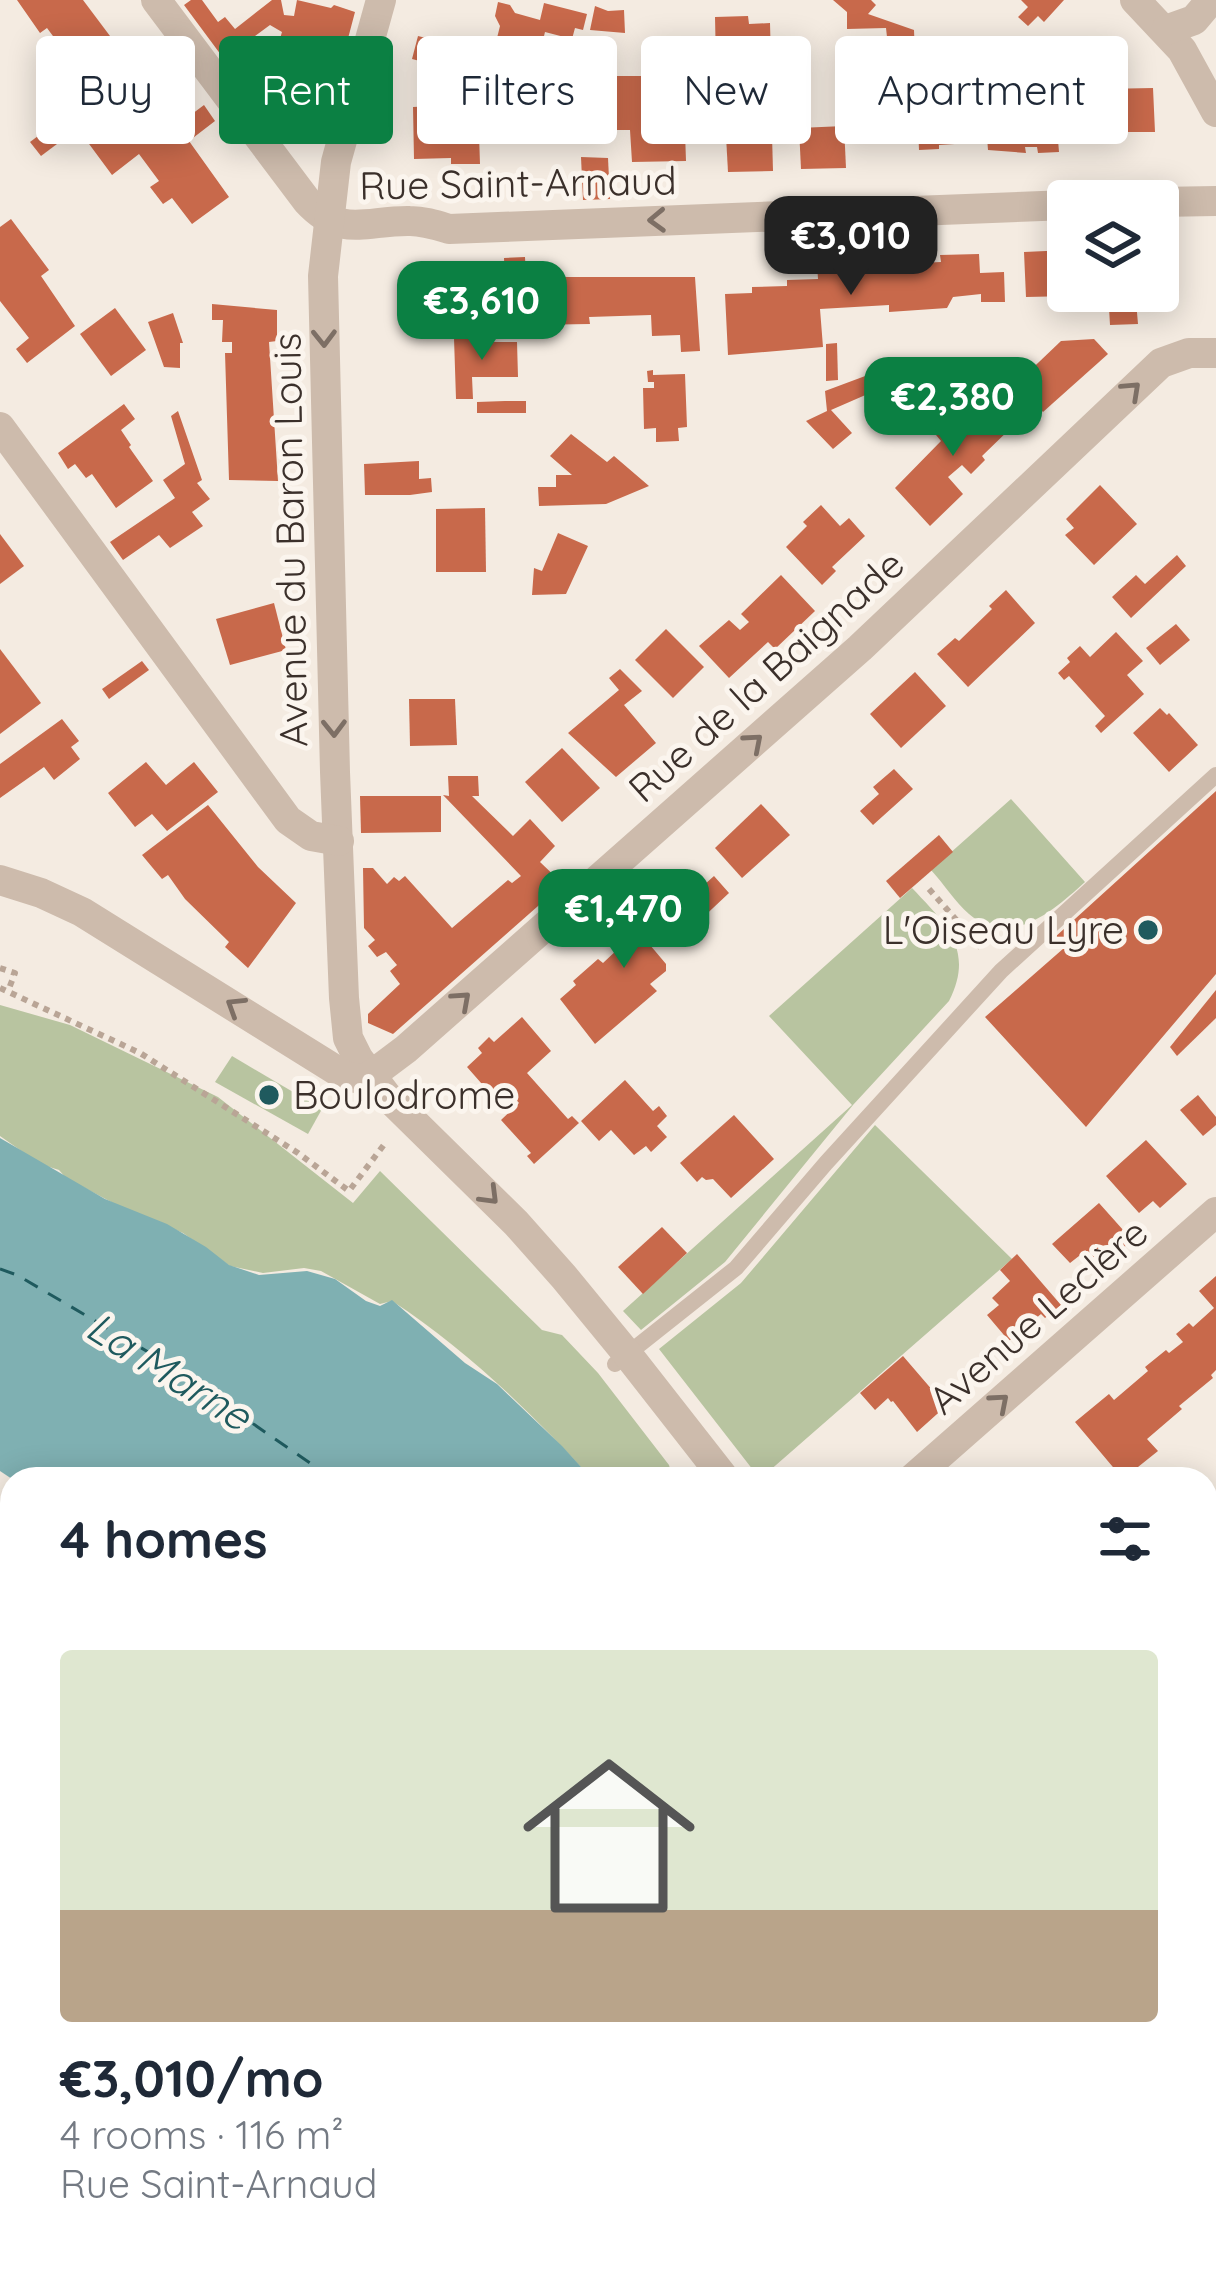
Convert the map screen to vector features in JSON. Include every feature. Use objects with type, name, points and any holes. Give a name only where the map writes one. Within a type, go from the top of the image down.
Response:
[{"type":"street","points":[[156,0],[307,201],[329,221]]},
{"type":"street","name":"Avenue du Baron Louis","points":[[381,0],[336,162],[323,276],[335,772],[345,1014],[352,1046],[387,1096],[516,1223],[622,1360],[715,1467]]},
{"type":"street","points":[[1135,0],[1166,30],[1196,71],[1216,112]]},
{"type":"street","points":[[1166,30],[1194,20],[1211,0]]},
{"type":"street","points":[[1179,202],[1216,201]]},
{"type":"street","name":"Rue Saint-Arnaud","points":[[329,221],[355,227],[410,220],[449,230],[1047,206]]},
{"type":"street","name":"Rue de la Baignade","points":[[373,1076],[844,662],[1161,362],[1189,353],[1216,353]]},
{"type":"street","points":[[0,427],[288,820],[310,836],[339,841]]},
{"type":"street","points":[[0,880],[82,912],[347,1077],[373,1076]]},
{"type":"street","points":[[290,1041],[318,1039],[345,1014]]},
{"type":"street","name":"Avenue Leclère","points":[[925,1467],[1216,1212]]},
{"type":"lane","points":[[622,1360],[736,1268],[1001,971],[1216,776]]},
{"type":"path","points":[[929,889],[1001,971]]},
{"type":"path","points":[[0,968],[15,973],[4,989],[140,1053],[298,1153],[349,1191],[395,1130]]},
{"type":"green space","points":[[1011,799],[1085,882],[1031,922],[1000,928],[969,914],[931,870]]},
{"type":"green space","points":[[912,888],[946,926],[958,952],[959,967],[949,1001],[853,1105],[725,1262],[641,1330],[623,1311],[852,1105],[769,1016]]},
{"type":"green space","points":[[0,1005],[70,1025],[218,1097],[353,1203],[380,1171],[542,1330],[562,1335],[598,1373],[670,1467],[580,1467],[498,1384],[392,1301],[380,1304],[321,1271],[263,1273],[230,1266],[183,1233],[115,1204],[59,1170],[40,1164],[0,1136]]},
{"type":"green space","name":"Boulodrome","points":[[232,1056],[322,1109],[308,1134],[215,1082]]},
{"type":"green space","points":[[875,1125],[1012,1259],[774,1467],[751,1467],[659,1349],[741,1283]]},
{"type":"water","name":"La Marne","points":[[0,1138],[105,1199],[167,1224],[229,1265],[259,1275],[307,1271],[335,1279],[380,1306],[392,1300],[497,1384],[581,1467],[0,1467]]},
{"type":"building","points":[[17,0],[83,0],[110,36],[53,36],[47,28],[40,33]]},
{"type":"building","points":[[202,0],[218,22],[225,17],[235,29],[272,0],[281,0],[284,15],[294,16],[297,0],[355,12],[349,36],[281,36],[282,32],[270,25],[255,36],[219,36],[219,52],[184,5]]},
{"type":"building","points":[[833,0],[871,0],[876,5],[868,14],[914,30],[914,36],[887,36],[886,28],[847,29],[847,12]]},
{"type":"building","points":[[1021,0],[1064,0],[1044,22],[1038,16],[1028,26],[1018,17],[1028,7]]},
{"type":"building","points":[[498,2],[540,20],[544,3],[587,14],[583,30],[575,28],[573,36],[545,32],[544,36],[498,36],[500,26],[495,16]]},
{"type":"building","points":[[595,6],[624,10],[625,33],[590,30]]},
{"type":"building","points":[[748,16],[749,24],[770,23],[770,36],[715,36],[715,17]]},
{"type":"building","points":[[617,76],[641,76],[641,144],[685,144],[686,161],[632,162],[630,130],[617,130]]},
{"type":"building","points":[[1128,88],[1153,88],[1155,132],[1128,132]]},
{"type":"building","points":[[204,105],[215,121],[195,136],[195,112]]},
{"type":"building","points":[[413,107],[417,107],[417,144],[479,144],[480,164],[451,164],[451,158],[414,159]]},
{"type":"building","points":[[835,126],[835,144],[845,144],[846,168],[801,169],[800,144],[811,144],[811,127]]},
{"type":"building","points":[[36,138],[36,144],[57,144],[41,156],[30,142]]},
{"type":"building","points":[[89,144],[191,144],[229,197],[192,224],[172,198],[163,204],[150,187],[159,181],[139,154],[112,175]]},
{"type":"building","points":[[726,144],[772,144],[773,171],[728,172]]},
{"type":"building","points":[[919,144],[954,144],[939,145],[939,149],[919,150]]},
{"type":"building","points":[[988,144],[1058,144],[1059,152],[1038,153],[1037,147],[1025,147],[1026,153],[988,150]]},
{"type":"building","points":[[581,157],[608,158],[610,199],[583,200]]},
{"type":"building","points":[[11,219],[49,270],[41,276],[75,326],[27,363],[16,349],[29,338],[0,301],[0,227]]},
{"type":"building","points":[[1047,251],[1047,297],[1026,297],[1024,252]]},
{"type":"building","points":[[979,254],[980,273],[1004,272],[1005,302],[981,302],[981,294],[953,297],[947,308],[820,309],[823,347],[728,355],[725,294],[787,286],[787,280],[818,279],[817,263],[919,256],[919,263],[941,262],[940,255]]},
{"type":"building","points":[[525,257],[526,277],[695,277],[700,351],[681,352],[680,335],[652,336],[651,315],[589,317],[590,324],[527,325],[527,303],[506,304],[504,258]]},
{"type":"building","points":[[450,271],[452,325],[405,326],[403,286],[420,287],[419,272]]},
{"type":"building","points":[[212,304],[277,310],[277,341],[269,342],[278,481],[229,480],[225,353],[232,353],[232,342],[222,342],[223,320],[212,320]]},
{"type":"building","points":[[115,308],[146,350],[111,376],[80,334]]},
{"type":"building","points":[[1109,312],[1137,312],[1138,324],[1110,325]]},
{"type":"building","points":[[173,313],[183,343],[180,368],[164,367],[148,322]]},
{"type":"building","points":[[471,337],[472,342],[517,342],[518,377],[472,377],[473,399],[456,399],[454,338]]},
{"type":"building","points":[[1094,339],[1108,354],[1043,412],[1017,383],[1061,341]]},
{"type":"building","points":[[837,343],[838,380],[826,381],[826,344]]},
{"type":"building","points":[[892,366],[893,383],[831,410],[852,433],[833,449],[806,421],[827,411],[825,391]]},
{"type":"building","points":[[653,370],[653,375],[685,374],[687,427],[678,428],[679,441],[656,442],[656,428],[644,429],[643,388],[654,388],[647,371]]},
{"type":"building","points":[[526,401],[526,413],[477,413],[477,402]]},
{"type":"building","points":[[990,401],[1013,426],[971,474],[962,465],[948,477],[963,494],[930,526],[895,488],[941,441],[936,435],[971,402]]},
{"type":"building","points":[[124,404],[135,419],[121,430],[153,481],[116,508],[92,474],[86,478],[75,464],[68,469],[58,453]]},
{"type":"building","points":[[178,411],[202,480],[197,483],[210,499],[192,512],[203,526],[170,548],[159,535],[123,560],[110,542],[175,498],[163,480],[185,464],[171,416]]},
{"type":"building","points":[[571,434],[607,462],[614,456],[649,486],[606,504],[539,506],[538,487],[556,487],[556,475],[572,475],[550,456]]},
{"type":"building","points":[[419,461],[419,479],[431,478],[432,492],[365,495],[364,464]]},
{"type":"building","points":[[1100,485],[1137,524],[1094,565],[1065,535],[1074,528],[1066,519]]},
{"type":"building","points":[[821,505],[840,526],[849,518],[865,536],[832,567],[836,571],[822,585],[786,547]]},
{"type":"building","points":[[485,508],[486,572],[436,572],[436,509]]},
{"type":"building","points":[[558,533],[588,546],[566,594],[532,595],[534,568],[542,571]]},
{"type":"building","points":[[0,534],[24,566],[0,584]]},
{"type":"building","points":[[1177,555],[1186,566],[1131,618],[1112,597],[1136,575],[1145,584]]},
{"type":"building","points":[[781,575],[815,611],[775,649],[768,642],[729,678],[699,646],[729,620],[740,630],[749,622],[741,614]]},
{"type":"building","points":[[1006,590],[1035,623],[968,687],[937,654],[955,638],[959,641]]},
{"type":"building","points":[[274,603],[286,650],[230,665],[216,619]]},
{"type":"building","points":[[1176,624],[1190,640],[1160,665],[1146,648]]},
{"type":"building","points":[[666,629],[704,667],[673,698],[635,660]]},
{"type":"building","points":[[1116,632],[1143,661],[1127,675],[1144,694],[1101,733],[1095,726],[1105,716],[1069,676],[1064,680],[1058,673],[1080,646],[1090,657]]},
{"type":"building","points":[[0,649],[41,703],[0,734]]},
{"type":"building","points":[[142,661],[149,670],[109,699],[102,689]]},
{"type":"building","points":[[620,669],[642,691],[624,705],[656,743],[616,777],[568,733],[619,690],[609,678]]},
{"type":"building","points":[[915,672],[946,706],[901,748],[870,714]]},
{"type":"building","points":[[409,699],[455,699],[457,745],[410,746]]},
{"type":"building","points":[[1160,708],[1198,745],[1169,772],[1133,733]]},
{"type":"building","points":[[62,719],[79,741],[71,747],[80,759],[54,780],[44,767],[0,798],[0,764]]},
{"type":"building","points":[[562,748],[600,788],[562,822],[525,782]]},
{"type":"building","points":[[146,762],[166,785],[194,762],[218,792],[167,831],[152,814],[135,827],[108,793]]},
{"type":"building","points":[[894,769],[913,789],[873,825],[860,811],[879,794],[873,787]]},
{"type":"building","points":[[448,776],[478,776],[479,796],[472,796],[513,836],[530,819],[555,846],[540,862],[563,884],[393,1034],[368,1023],[368,1014],[400,984],[390,971],[397,965],[386,952],[377,957],[368,946],[375,940],[364,928],[363,868],[373,868],[387,884],[405,876],[452,928],[508,880],[512,883],[521,876],[443,795],[449,796]]},
{"type":"building","points":[[1216,791],[1216,974],[1086,1127],[985,1017],[1064,948],[1054,938]]},
{"type":"building","points":[[360,796],[441,796],[441,832],[361,833]]},
{"type":"building","points":[[761,804],[790,835],[742,878],[715,848]]},
{"type":"building","points":[[208,805],[258,867],[296,903],[248,968],[225,947],[229,942],[168,875],[162,879],[142,855]]},
{"type":"building","points":[[939,835],[953,852],[900,898],[886,881]]},
{"type":"building","points":[[687,869],[704,885],[714,876],[729,893],[697,923],[667,891]]},
{"type":"building","points":[[663,891],[691,922],[675,936],[669,930],[650,945],[666,964],[666,971],[650,984],[657,991],[595,1044],[560,999],[598,959],[603,963],[619,948],[614,942],[631,928],[628,923]]},
{"type":"building","points":[[1216,990],[1216,1018],[1177,1056],[1170,1047]]},
{"type":"building","points":[[522,1017],[551,1051],[527,1073],[568,1119],[572,1116],[579,1123],[534,1164],[527,1156],[531,1153],[501,1120],[519,1103],[508,1090],[496,1100],[467,1067],[482,1053],[478,1048],[489,1037],[494,1042]]},
{"type":"building","points":[[625,1080],[653,1111],[659,1106],[667,1116],[657,1126],[667,1137],[651,1152],[646,1146],[634,1155],[611,1130],[599,1141],[581,1121]]},
{"type":"building","points":[[1198,1095],[1216,1117],[1216,1125],[1203,1136],[1180,1110]]},
{"type":"building","points":[[734,1115],[774,1159],[731,1198],[713,1179],[702,1177],[697,1182],[680,1163]]},
{"type":"building","points":[[1146,1140],[1187,1184],[1160,1208],[1153,1201],[1139,1213],[1106,1176]]},
{"type":"building","points":[[1099,1203],[1132,1240],[1116,1255],[1111,1249],[1090,1268],[1079,1256],[1070,1263],[1052,1244]]},
{"type":"building","points":[[662,1227],[687,1253],[643,1294],[618,1267]]},
{"type":"building","points":[[1017,1254],[1061,1305],[1045,1318],[1041,1314],[1009,1341],[987,1315],[999,1305],[992,1298],[1010,1281],[1000,1270]]},
{"type":"building","points":[[1216,1276],[1213,1378],[1147,1439],[1158,1451],[1138,1467],[1113,1467],[1075,1422],[1109,1394],[1114,1400],[1148,1371],[1145,1367],[1183,1342],[1176,1334],[1189,1323],[1193,1327],[1214,1308],[1199,1291]]},
{"type":"building","points":[[903,1356],[946,1406],[917,1432],[893,1401],[888,1398],[875,1410],[860,1393]]},
{"type":"ferry route","points":[[0,1269],[155,1356],[316,1467]]},
{"type":"place","name":"L'Oiseau Lyre","points":[[1148,930]]},
{"type":"place","name":"Boulodrome","points":[[269,1095]]}]
